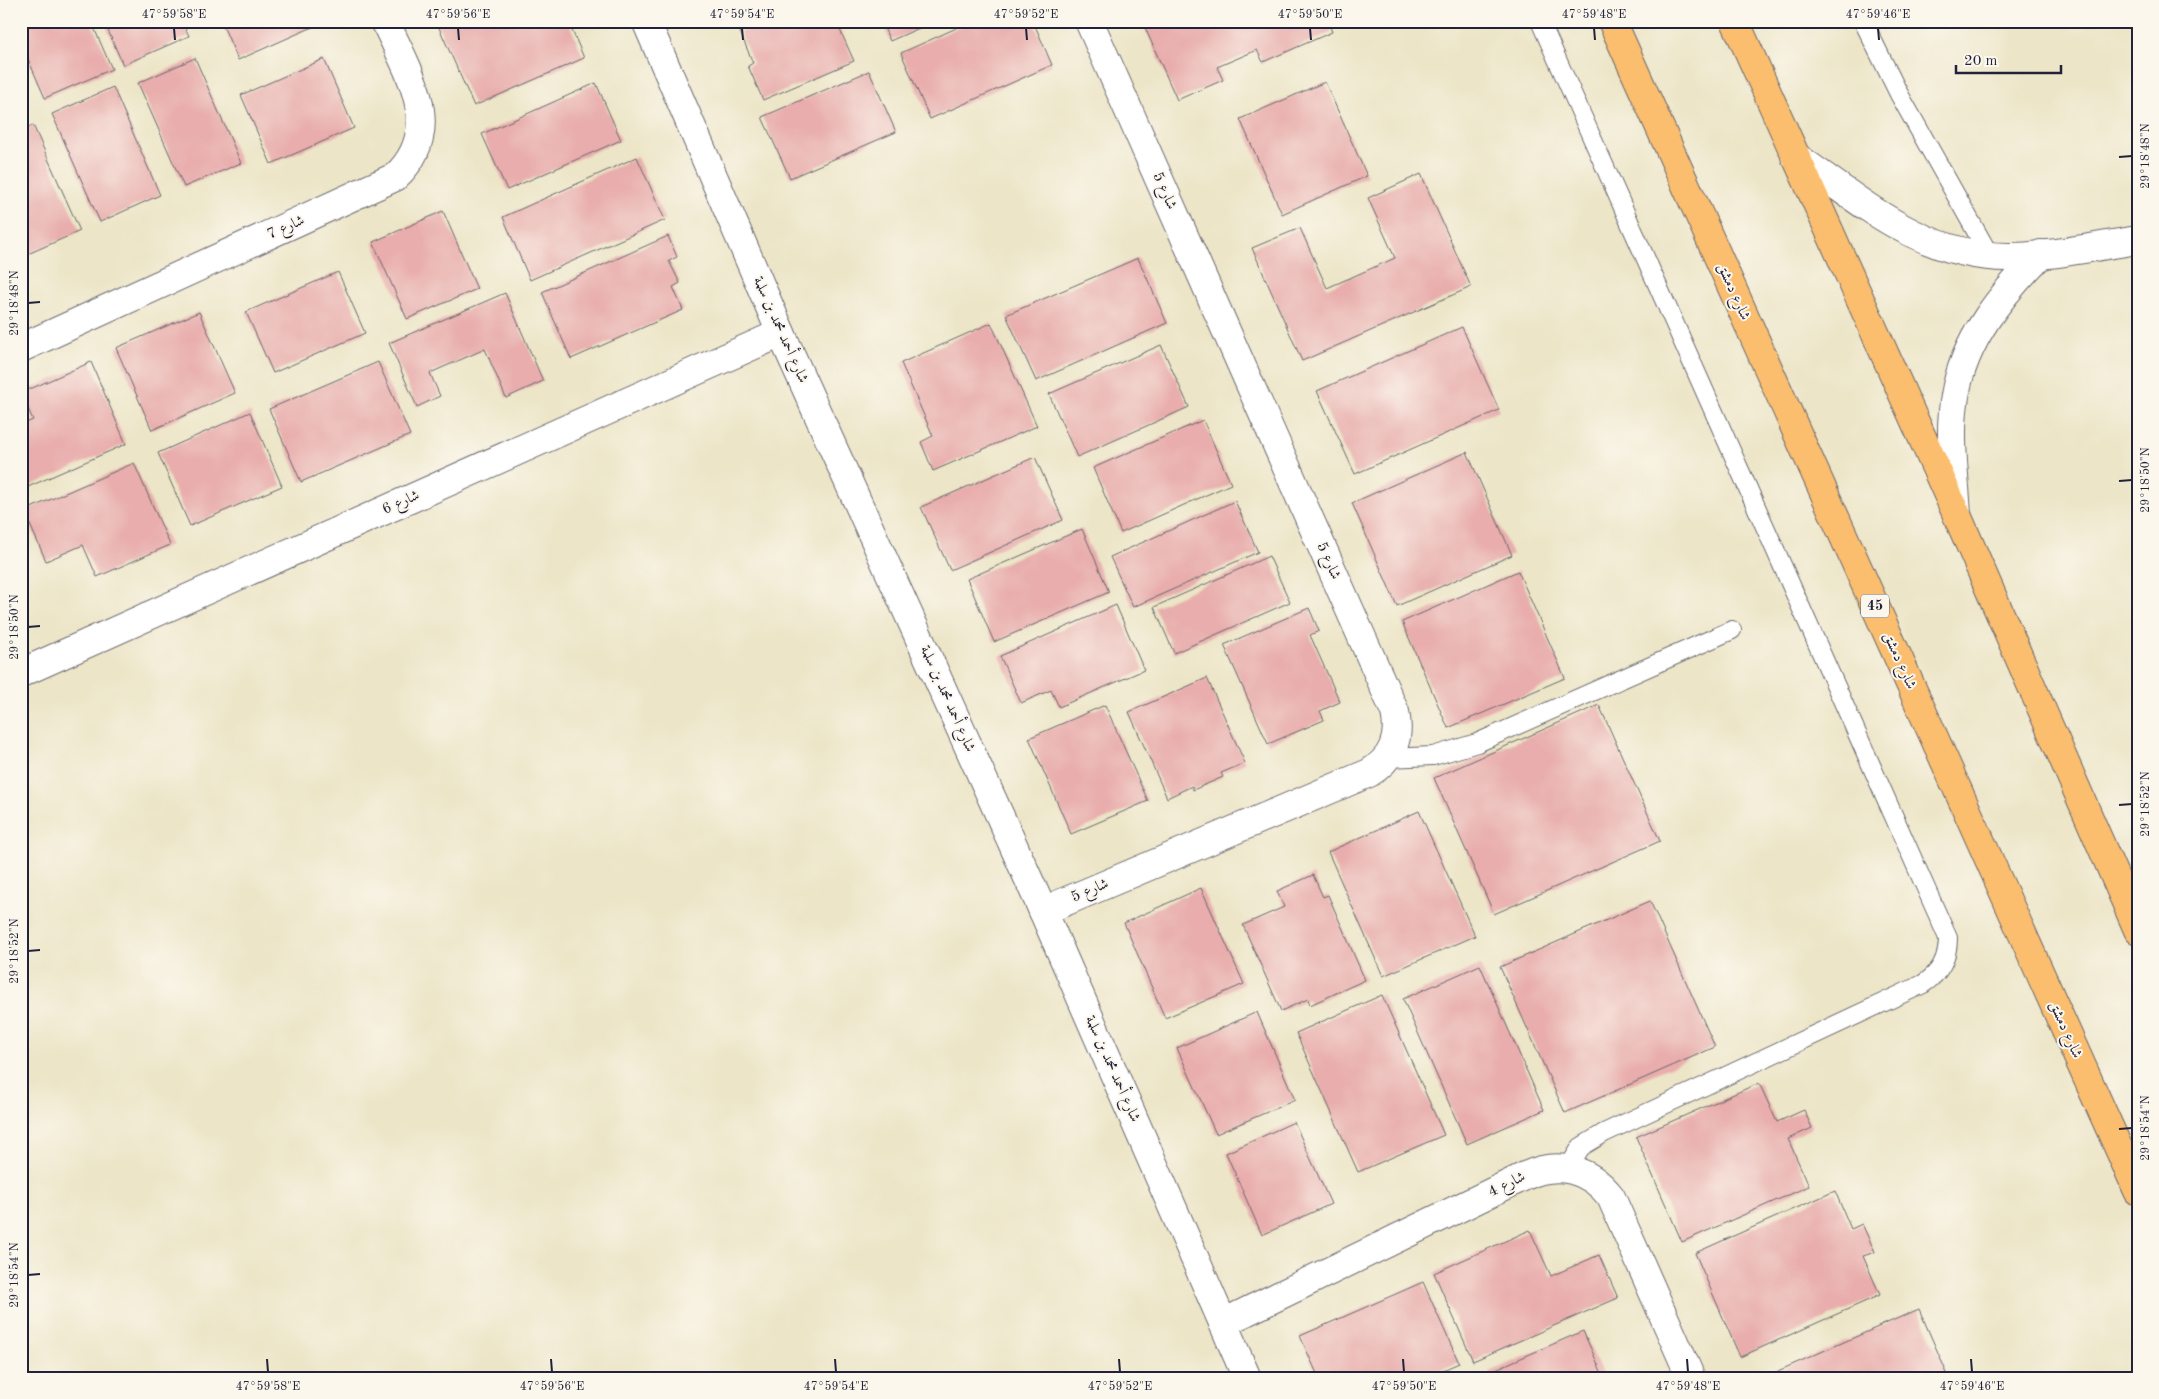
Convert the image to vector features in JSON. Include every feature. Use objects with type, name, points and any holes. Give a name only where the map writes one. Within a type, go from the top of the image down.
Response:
[{"type":"main road","name":"شارع دمشق","points":[[1612,21],[2138,1191]]},
{"type":"main road","points":[[1735,21],[1957,515],[2138,930]]},
{"type":"street","name":"شارع 7","points":[[21,348],[395,177],[412,158],[417,145],[421,126],[421,106],[414,85],[385,21]]},
{"type":"street","name":"شارع أحمد محمد بن سلمة","points":[[646,21],[781,333],[1044,911],[1247,1378]]},
{"type":"street","name":"شارع 5","points":[[1044,911],[1369,773],[1388,758],[1398,732],[1395,712],[1089,21]]},
{"type":"street","points":[[1795,156],[1893,224],[1918,238],[1946,247],[1990,256],[2040,254],[2138,240]]},
{"type":"street","points":[[1957,515],[1953,427],[1954,397],[1962,369],[1988,314],[2009,287],[2040,254]]},
{"type":"street","name":"شارع 6","points":[[21,673],[781,333]]},
{"type":"street","name":"شارع 4","points":[[1223,1323],[1532,1172],[1552,1167],[1568,1168],[1594,1180],[1610,1197],[1691,1378]]},
{"type":"lane","points":[[1540,21],[1948,938],[1948,949],[1943,964],[1933,978],[1604,1133],[1582,1147],[1568,1168]]},
{"type":"lane","points":[[1863,21],[1899,94],[1990,256]]},
{"type":"lane","points":[[1388,758],[1433,756],[1476,743],[1732,630]]},
{"type":"building","points":[[21,21],[91,21],[112,69],[45,98],[21,43]]},
{"type":"building","points":[[104,21],[182,21],[189,36],[123,65]]},
{"type":"building","points":[[221,21],[313,21],[315,26],[238,60]]},
{"type":"building","points":[[436,21],[568,21],[584,58],[474,106]]},
{"type":"building","points":[[765,21],[836,21],[854,61],[763,100],[748,66],[753,63],[740,32]]},
{"type":"building","points":[[881,21],[935,21],[890,41]]},
{"type":"building","points":[[972,21],[1033,21],[1052,65],[930,119],[901,53]]},
{"type":"building","points":[[1142,21],[1328,21],[1332,32],[1263,62],[1257,50],[1217,67],[1223,80],[1177,100]]},
{"type":"building","points":[[2083,21],[2108,21],[2108,22],[2084,26]]},
{"type":"building","points":[[195,58],[241,163],[184,187],[138,83]]},
{"type":"building","points":[[324,59],[354,128],[271,164],[241,95]]},
{"type":"building","points":[[869,71],[896,132],[790,178],[762,117]]},
{"type":"building","points":[[1325,82],[1367,176],[1282,214],[1240,119]]},
{"type":"building","points":[[596,83],[621,140],[507,190],[482,134]]},
{"type":"building","points":[[113,87],[160,195],[100,222],[52,114]]},
{"type":"building","points":[[33,125],[80,231],[21,257],[21,130]]},
{"type":"building","points":[[637,157],[665,220],[530,280],[503,217]]},
{"type":"building","points":[[1421,174],[1471,287],[1302,361],[1252,248],[1300,228],[1327,288],[1395,258],[1368,198]]},
{"type":"building","points":[[443,211],[477,289],[407,319],[373,242]]},
{"type":"building","points":[[668,236],[677,257],[669,261],[680,283],[673,287],[683,310],[571,359],[542,292]]},
{"type":"building","points":[[1138,258],[1167,323],[1036,381],[1006,315]]},
{"type":"building","points":[[338,272],[365,333],[273,373],[246,312]]},
{"type":"building","points":[[505,293],[543,381],[506,398],[485,349],[430,373],[440,396],[417,407],[389,343]]},
{"type":"building","points":[[199,312],[235,393],[152,430],[116,348]]},
{"type":"building","points":[[991,323],[1037,426],[933,471],[921,442],[933,436],[901,363]]},
{"type":"building","points":[[1462,327],[1499,410],[1355,474],[1317,391]]},
{"type":"building","points":[[1161,345],[1189,407],[1077,457],[1049,394]]},
{"type":"building","points":[[91,362],[126,444],[21,490],[21,425],[33,420],[21,393]]},
{"type":"building","points":[[378,362],[410,435],[301,482],[269,409]]},
{"type":"building","points":[[250,412],[282,486],[190,526],[158,453]]},
{"type":"building","points":[[1203,420],[1231,484],[1121,533],[1093,468]]},
{"type":"building","points":[[1467,452],[1512,555],[1397,606],[1352,503]]},
{"type":"building","points":[[1035,457],[1063,520],[950,570],[921,507]]},
{"type":"building","points":[[134,463],[170,545],[97,577],[83,545],[46,561],[24,511]]},
{"type":"building","points":[[1235,501],[1258,552],[1133,607],[1110,557]]},
{"type":"building","points":[[1082,529],[1109,592],[994,642],[967,579]]},
{"type":"building","points":[[1269,556],[1290,602],[1174,653],[1154,607]]},
{"type":"building","points":[[1518,571],[1565,678],[1448,728],[1402,622]]},
{"type":"building","points":[[1116,605],[1144,670],[1059,707],[1051,690],[1021,703],[1000,656]]},
{"type":"building","points":[[1309,608],[1319,631],[1310,635],[1340,702],[1320,711],[1324,720],[1268,744],[1224,645]]},
{"type":"building","points":[[1207,678],[1245,763],[1221,773],[1223,777],[1193,790],[1192,786],[1167,798],[1129,712]]},
{"type":"building","points":[[1105,705],[1148,801],[1071,834],[1029,738]]},
{"type":"building","points":[[1599,705],[1660,841],[1494,914],[1434,778]]},
{"type":"building","points":[[1419,811],[1475,936],[1383,976],[1328,852]]},
{"type":"building","points":[[1313,875],[1323,897],[1328,895],[1365,980],[1310,1005],[1308,999],[1281,1011],[1243,925],[1284,907],[1277,891]]},
{"type":"building","points":[[1201,888],[1244,984],[1165,1018],[1124,923]]},
{"type":"building","points":[[1650,901],[1715,1047],[1565,1113],[1500,967]]},
{"type":"building","points":[[1480,965],[1544,1110],[1467,1144],[1403,999]]},
{"type":"building","points":[[1382,995],[1444,1135],[1358,1172],[1296,1033]]},
{"type":"building","points":[[1257,1012],[1295,1100],[1216,1134],[1177,1048]]},
{"type":"building","points":[[1759,1083],[1777,1122],[1804,1110],[1812,1128],[1788,1139],[1809,1186],[1682,1242],[1636,1137]]},
{"type":"building","points":[[1294,1122],[1331,1204],[1262,1235],[1226,1153]]},
{"type":"building","points":[[1835,1191],[1851,1229],[1862,1224],[1875,1252],[1863,1256],[1880,1295],[1740,1357],[1695,1253]]},
{"type":"building","points":[[1530,1230],[1551,1276],[1599,1255],[1618,1298],[1473,1361],[1434,1273]]},
{"type":"building","points":[[1423,1282],[1459,1363],[1425,1378],[1319,1378],[1300,1336]]},
{"type":"building","points":[[1919,1309],[1949,1378],[1762,1378]]},
{"type":"building","points":[[1583,1331],[1604,1378],[1491,1378],[1489,1372]]}]
